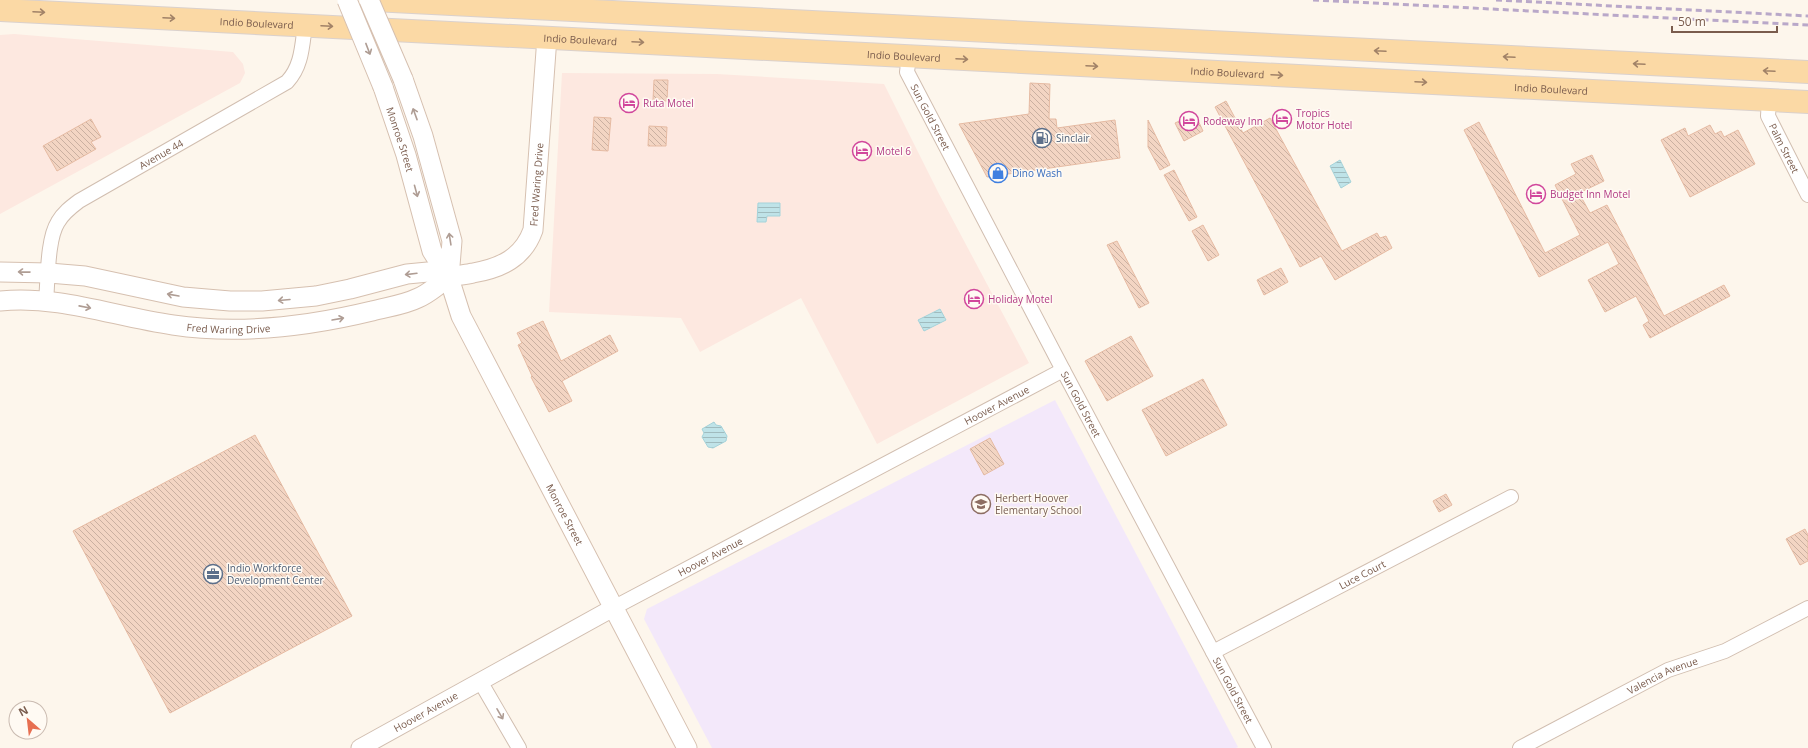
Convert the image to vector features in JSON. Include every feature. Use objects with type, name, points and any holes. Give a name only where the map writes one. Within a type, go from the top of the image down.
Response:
[{"type":"main road","name":"Monroe Street","points":[[347,0],[383,87],[406,155],[432,251],[449,278],[461,316],[687,748]]},
{"type":"main road","name":"Monroe Street","points":[[369,0],[403,79],[423,136],[452,241],[449,278]]},
{"type":"main road","points":[[373,0],[1808,72]]},
{"type":"main road","points":[[402,30],[442,20],[509,23],[513,20],[513,17],[508,7]]},
{"type":"main road","points":[[508,7],[529,19],[547,37],[554,26],[565,21],[659,26],[697,16]]},
{"type":"main road","name":"Indio Boulevard","points":[[0,10],[1808,102]]},
{"type":"main road","points":[[863,24],[888,37],[909,56],[920,46],[936,40],[1009,44],[1052,34]]},
{"type":"main road","name":"Fred Waring Drive","points":[[0,272],[49,273],[111,281],[183,296],[236,301],[287,300],[316,296],[407,274],[428,272],[449,278],[485,271],[505,263],[518,255],[528,243],[535,217],[547,37]]},
{"type":"main road","points":[[1732,69],[1754,82],[1769,100],[1784,89],[1808,84]]},
{"type":"main road","name":"Fred Waring Drive","points":[[0,301],[46,301],[75,305],[173,325],[210,329],[252,330],[308,324],[381,309],[417,299],[434,290],[449,278]]},
{"type":"street","name":"Avenue 44","points":[[46,301],[51,238],[57,223],[66,211],[79,201],[286,82],[294,74],[298,66],[305,25]]},
{"type":"street","name":"Sun Gold Street","points":[[909,56],[907,72],[1063,370],[1264,748]]},
{"type":"street","name":"Palm Street","points":[[1769,100],[1768,116],[1808,195]]},
{"type":"street","name":"Hoover Avenue","points":[[360,748],[613,608],[1063,370]]},
{"type":"street","name":"Luce Court","points":[[1213,652],[1511,497]]},
{"type":"street","name":"Valencia Avenue","points":[[1520,748],[1668,670],[1725,651],[1808,608]]},
{"type":"street","points":[[480,681],[519,748]]},
{"type":"shaded area","points":[[14,34],[233,52],[243,64],[245,73],[240,83],[0,214],[0,35]]},
{"type":"shaded area","points":[[562,73],[717,74],[884,84],[938,192],[1029,363],[877,444],[801,298],[700,352],[681,318],[549,312]]},
{"type":"shaded area","name":"Herbert Hoover Elementary School","points":[[1055,400],[1238,747],[712,748],[644,619],[647,609]]},
{"type":"water","points":[[1340,160],[1351,182],[1341,188],[1330,166]]},
{"type":"water","points":[[758,203],[780,203],[780,216],[767,216],[766,222],[757,222]]},
{"type":"water","points":[[940,309],[946,320],[924,331],[918,320]]},
{"type":"water","points":[[714,422],[716,425],[721,426],[727,436],[726,441],[713,448],[708,447],[702,437],[704,433],[702,429]]},
{"type":"building","points":[[654,80],[668,80],[667,101],[653,100]]},
{"type":"building","points":[[1030,83],[1050,84],[1049,119],[1056,119],[1057,128],[1115,120],[1120,158],[987,177],[959,124],[1029,114]]},
{"type":"building","points":[[1226,101],[1243,133],[1270,118],[1342,251],[1377,233],[1380,238],[1386,236],[1392,248],[1335,280],[1321,256],[1300,267],[1215,107]]},
{"type":"building","points":[[1195,114],[1203,131],[1184,141],[1175,123]]},
{"type":"building","points":[[594,117],[611,118],[608,151],[592,150]]},
{"type":"building","points":[[91,119],[101,137],[91,142],[96,149],[57,171],[43,146]]},
{"type":"building","points":[[1148,120],[1170,165],[1160,170],[1148,147]]},
{"type":"building","points":[[1479,122],[1545,253],[1580,235],[1555,185],[1576,174],[1571,164],[1592,155],[1604,181],[1579,193],[1590,213],[1607,205],[1664,316],[1724,285],[1730,296],[1650,338],[1643,325],[1649,321],[1636,296],[1605,312],[1588,280],[1619,264],[1608,242],[1539,277],[1464,130]]},
{"type":"building","points":[[1710,125],[1715,134],[1721,131],[1724,137],[1738,130],[1755,164],[1690,197],[1661,140],[1685,128],[1688,136]]},
{"type":"building","points":[[649,126],[667,127],[666,146],[648,146]]},
{"type":"building","points":[[1174,170],[1197,217],[1189,221],[1164,175]]},
{"type":"building","points":[[1203,225],[1219,255],[1208,261],[1192,231]]},
{"type":"building","points":[[1117,241],[1149,303],[1139,308],[1107,245]]},
{"type":"building","points":[[1281,268],[1288,282],[1264,295],[1257,280]]},
{"type":"building","points":[[543,321],[561,361],[610,335],[618,351],[562,381],[572,401],[549,412],[531,377],[532,376],[518,345],[522,343],[517,333]]},
{"type":"building","points":[[1131,336],[1153,376],[1107,401],[1085,361]]},
{"type":"building","points":[[1203,379],[1227,425],[1166,456],[1142,410]]},
{"type":"building","name":"Indio Workforce Development Center","points":[[255,435],[352,616],[170,713],[73,531]]},
{"type":"building","points":[[990,438],[1004,464],[984,475],[970,449]]},
{"type":"building","points":[[1446,494],[1452,505],[1439,512],[1433,501]]},
{"type":"building","points":[[1805,529],[1808,535],[1808,561],[1800,565],[1786,539]]},
{"type":"railway","points":[[1313,0],[1808,25]]},
{"type":"railway","points":[[1496,0],[1808,16]]},
{"type":"place","name":"Ruta Motel","points":[[629,103]]},
{"type":"place","name":"Tropics Motor Hotel","points":[[1282,119]]},
{"type":"place","name":"Rodeway Inn","points":[[1189,121]]},
{"type":"place","name":"Sinclair","points":[[1042,138]]},
{"type":"place","name":"Motel 6","points":[[862,151]]},
{"type":"place","name":"Dino Wash","points":[[998,173]]},
{"type":"place","name":"Budget Inn Motel","points":[[1536,194]]},
{"type":"place","name":"Holiday Motel","points":[[974,299]]},
{"type":"place","name":"Herbert Hoover Elementary School","points":[[981,504]]},
{"type":"place","name":"Indio Workforce Development Center","points":[[213,574]]}]
